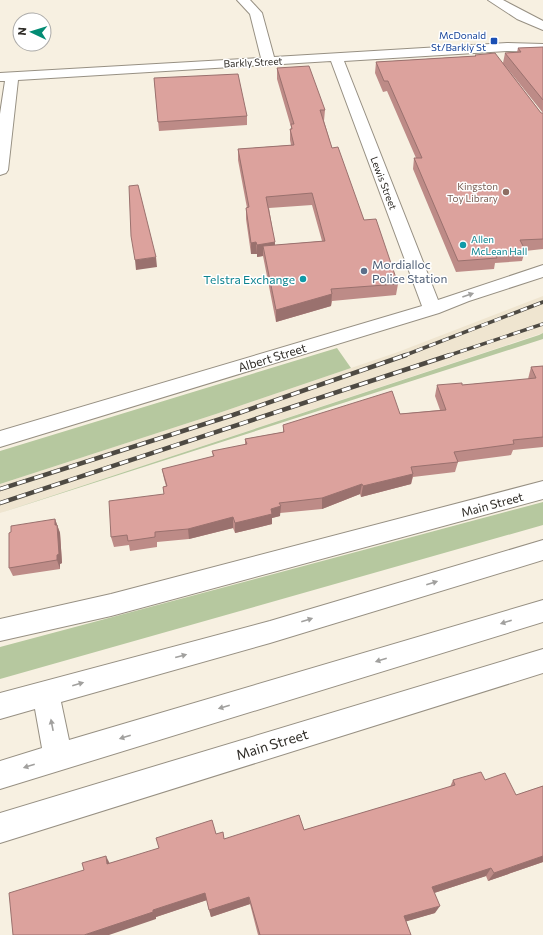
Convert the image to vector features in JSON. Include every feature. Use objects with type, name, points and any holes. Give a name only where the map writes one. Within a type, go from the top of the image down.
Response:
[{"type":"main road","points":[[243,0],[256,13],[268,61]]},
{"type":"main road","points":[[494,0],[521,16],[543,26]]},
{"type":"main road","points":[[521,16],[543,33]]},
{"type":"main road","name":"Barkly Street","points":[[507,47],[543,40]]},
{"type":"main road","name":"Barkly Street","points":[[6,77],[507,47],[543,48]]},
{"type":"main road","name":"Lewis Street","points":[[336,57],[432,309]]},
{"type":"main road","points":[[0,170],[6,77]]},
{"type":"main road","name":"Albert Street","points":[[0,439],[432,309],[463,297],[543,271]]},
{"type":"main road","name":"Main Street","points":[[0,630],[111,605],[543,490]]},
{"type":"main road","points":[[0,706],[270,632],[543,550]]},
{"type":"main road","points":[[0,775],[543,611]]},
{"type":"main road","name":"Main Street","points":[[0,828],[543,661]]},
{"type":"main road","points":[[46,693],[58,757]]},
{"type":"shaded area","points":[[543,296],[543,333],[0,513],[0,484],[216,414],[398,352]]},
{"type":"green space","points":[[543,333],[543,339],[0,513],[539,335]]},
{"type":"green space","points":[[337,348],[351,368],[216,414],[0,484],[0,451]]},
{"type":"green space","points":[[543,502],[543,525],[0,679],[0,647]]},
{"type":"building","points":[[543,47],[543,100],[505,53],[521,52],[518,48]]},
{"type":"building","points":[[495,53],[541,113],[543,113],[543,239],[520,240],[525,250],[494,252],[497,258],[458,261],[414,158],[422,158],[388,81],[384,81],[376,62],[476,56],[475,55]]},
{"type":"building","points":[[309,66],[325,110],[320,110],[332,148],[338,147],[364,220],[376,219],[398,284],[331,289],[332,294],[276,310],[263,246],[325,241],[312,193],[266,197],[275,242],[257,245],[256,242],[251,243],[246,208],[249,207],[238,149],[294,145],[290,129],[292,129],[291,124],[294,124],[277,68]]},
{"type":"building","points":[[238,74],[247,116],[158,122],[154,78]]},
{"type":"building","points":[[138,185],[156,257],[135,260],[131,236],[129,186]]},
{"type":"building","points":[[543,366],[543,437],[513,440],[514,444],[454,452],[458,462],[411,467],[413,474],[363,486],[362,484],[322,498],[279,503],[281,506],[271,509],[272,514],[235,523],[233,517],[188,529],[155,532],[155,537],[128,541],[127,535],[111,537],[109,501],[164,494],[163,487],[167,486],[162,469],[214,456],[212,451],[247,444],[245,439],[284,432],[283,425],[392,391],[400,414],[446,410],[437,385],[462,383],[462,385],[536,378],[531,367]]},
{"type":"building","points":[[55,519],[55,525],[57,525],[59,554],[57,555],[57,560],[9,568],[9,533],[11,532],[11,526]]},
{"type":"building","points":[[481,772],[485,780],[505,773],[516,795],[543,786],[543,856],[494,873],[491,868],[432,887],[440,906],[404,916],[411,935],[260,935],[249,897],[209,910],[205,893],[84,935],[13,935],[9,893],[84,870],[82,863],[106,856],[107,864],[159,848],[156,838],[212,820],[216,834],[223,832],[224,839],[299,815],[304,830],[455,785],[453,780]]},
{"type":"railway","points":[[403,356],[543,302]]},
{"type":"railway","points":[[450,355],[543,324]]},
{"type":"railway","points":[[0,489],[233,415],[406,355]]},
{"type":"railway","points":[[0,503],[450,355]]},
{"type":"place","name":"McDonald St/Barkly St","points":[[494,41]]},
{"type":"place","name":"Kingston Toy Library","points":[[506,192]]},
{"type":"place","name":"Allen McLean Hall","points":[[463,245]]},
{"type":"place","name":"Mordialloc Police Station","points":[[364,271]]},
{"type":"place","name":"Telstra Exchange","points":[[303,279]]}]
